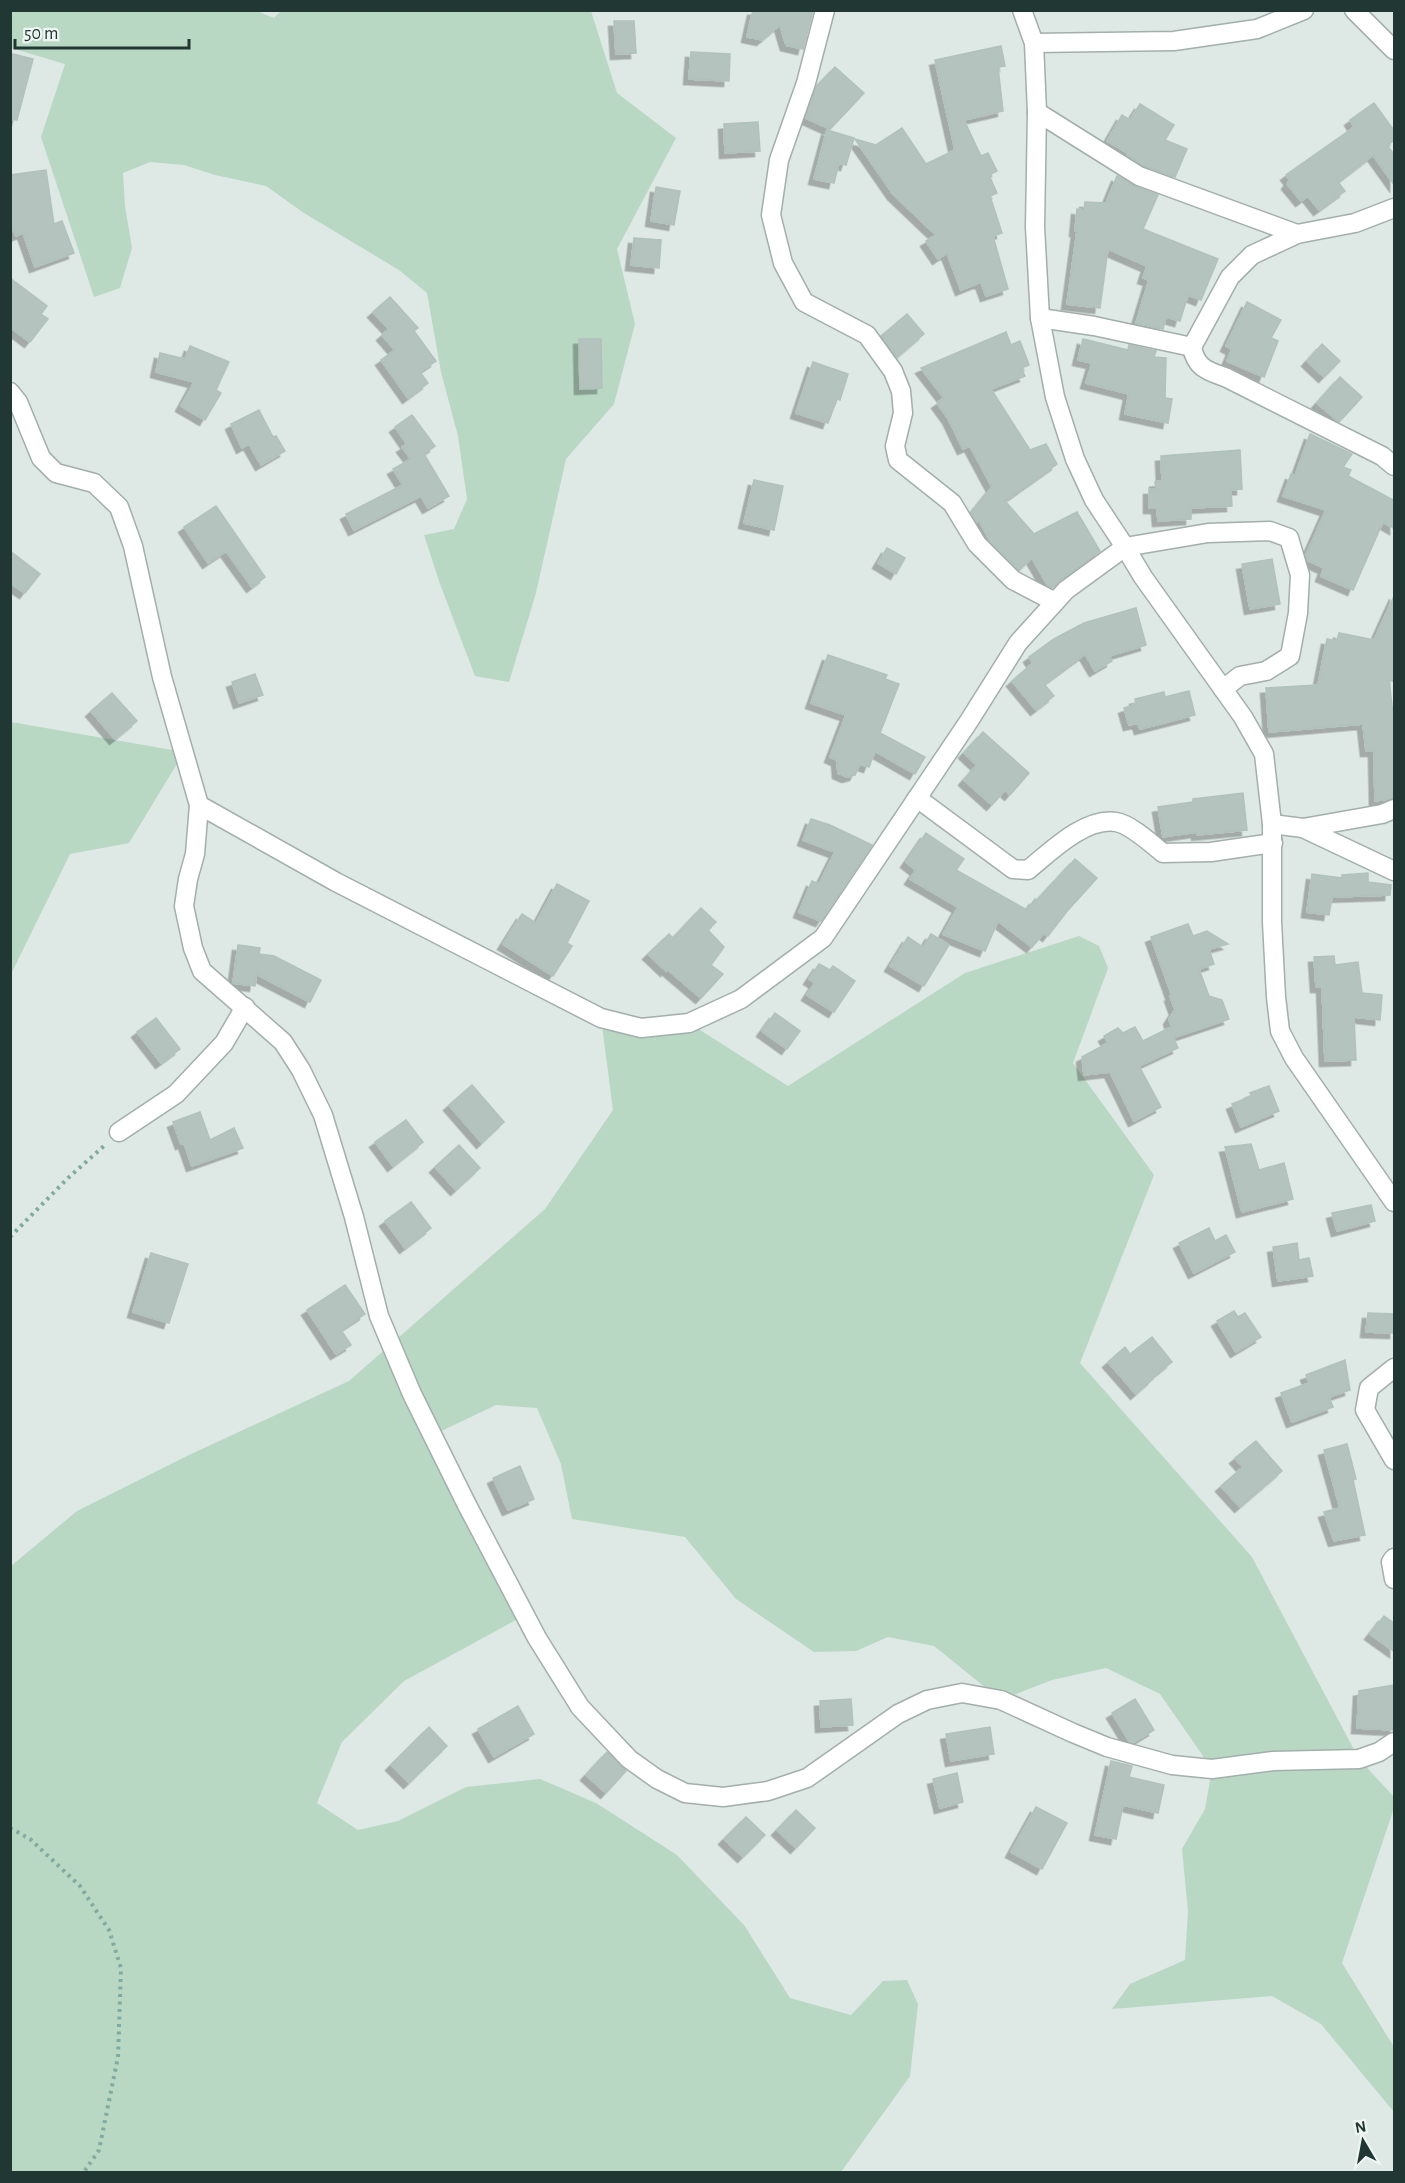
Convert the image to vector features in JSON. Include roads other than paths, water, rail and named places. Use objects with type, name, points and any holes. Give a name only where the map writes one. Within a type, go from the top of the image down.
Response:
[{"type":"street","points":[[825,10],[806,83],[779,160],[771,215],[783,264],[804,302],[867,335],[893,371],[902,391],[903,413],[895,446],[898,460],[952,503],[977,544],[1013,580],[1055,602]]},
{"type":"street","points":[[1022,10],[1034,43],[1037,112],[1035,227],[1040,318],[1055,397],[1075,459],[1094,500],[1143,577],[1243,717],[1264,754],[1272,824],[1272,922],[1280,1031],[1294,1058],[1395,1202]]},
{"type":"street","points":[[1034,43],[1174,41],[1257,29],[1304,10]]},
{"type":"street","points":[[1354,10],[1395,50]]},
{"type":"street","points":[[1037,112],[1139,176],[1297,234]]},
{"type":"street","points":[[1391,458],[1203,368],[1194,358],[1192,348],[1230,277],[1252,255],[1297,234],[1355,222],[1395,208]]},
{"type":"street","points":[[1040,318],[1094,326],[1192,348]]},
{"type":"street","points":[[10,392],[18,402],[41,458],[57,473],[94,483],[119,507],[133,546],[162,677],[199,805],[195,854],[184,906],[193,948],[202,971],[284,1042],[301,1070],[322,1115],[354,1217],[379,1316],[417,1404],[537,1638],[580,1707],[629,1759],[657,1779],[685,1793],[723,1797],[768,1791],[807,1778],[898,1714],[927,1700],[962,1693],[1001,1700],[1107,1747],[1172,1765],[1212,1768],[1274,1761],[1359,1759],[1379,1752],[1395,1742]]},
{"type":"street","points":[[199,805],[336,882],[601,1018],[641,1028],[689,1023],[741,999],[823,938],[969,721],[1018,643],[1066,590],[1125,547],[1208,533],[1269,531],[1289,538],[1300,575],[1298,613],[1290,656],[1266,671],[1240,676],[1223,689]]},
{"type":"street","points":[[917,798],[1013,869],[1028,870],[1066,838],[1097,824],[1118,822],[1143,836],[1163,853],[1211,852],[1273,843]]},
{"type":"street","points":[[1272,824],[1303,828],[1382,814],[1395,809]]},
{"type":"street","points":[[1303,828],[1395,871]]},
{"type":"street","points":[[119,1132],[176,1094],[224,1043],[245,1007]]},
{"type":"street","points":[[1395,1368],[1369,1388],[1365,1410],[1395,1460]]},
{"type":"street","points":[[1395,1558],[1391,1562],[1395,1579]]}]
